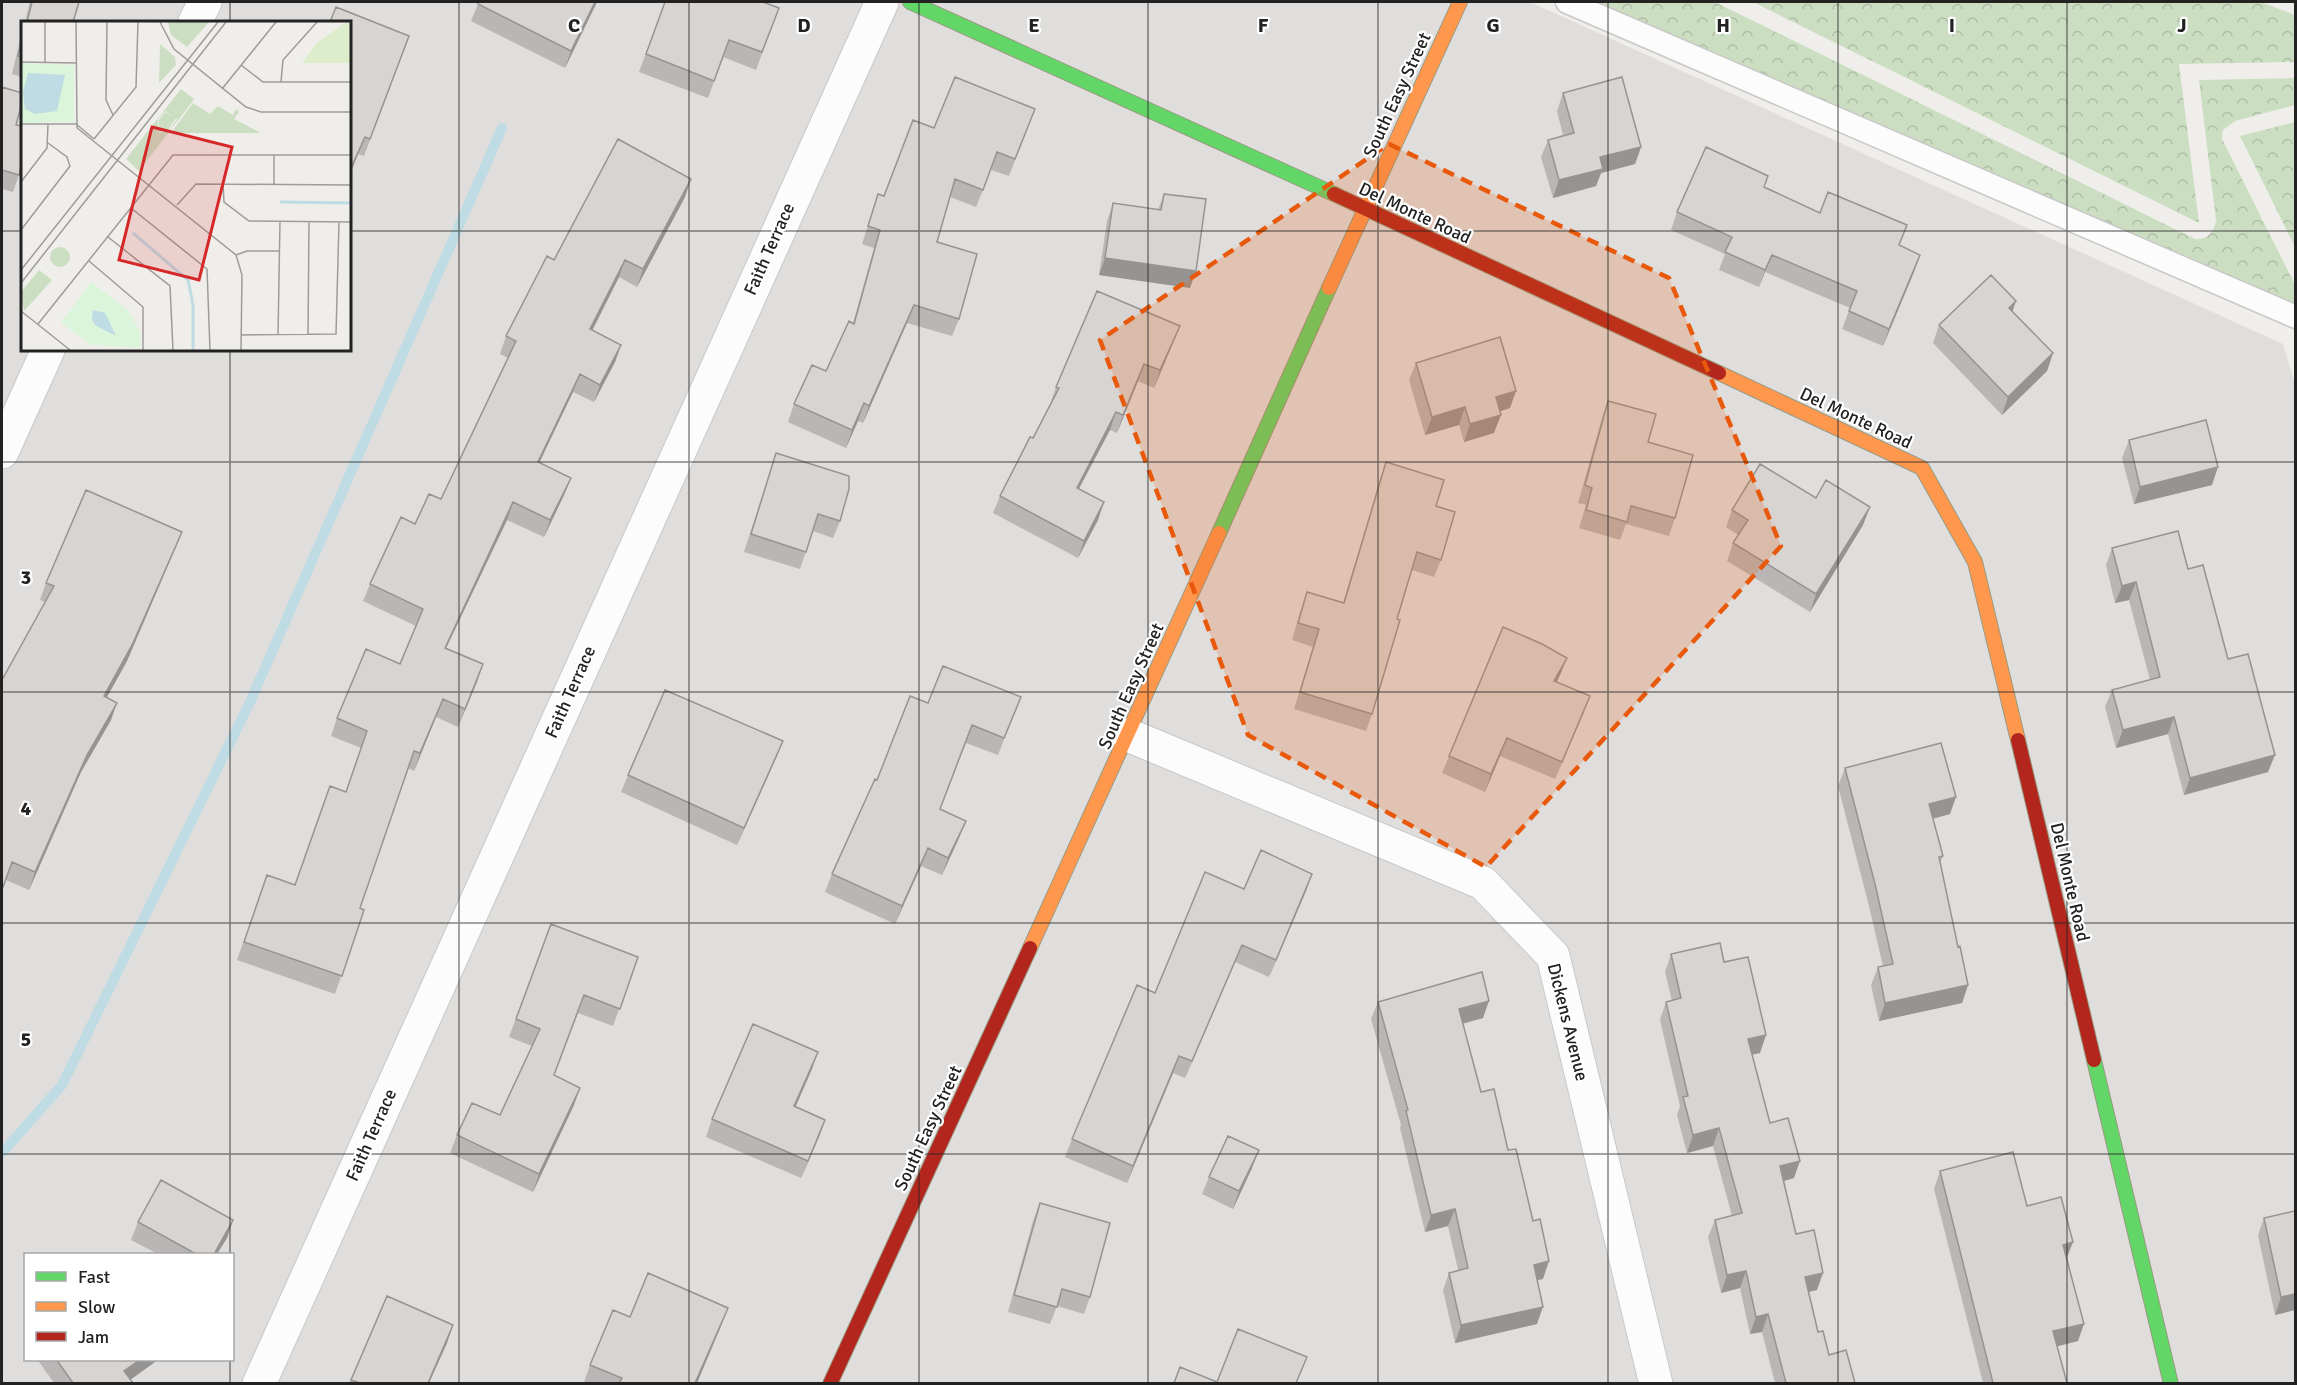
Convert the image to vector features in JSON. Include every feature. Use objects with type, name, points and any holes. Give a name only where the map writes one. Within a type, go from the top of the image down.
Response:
[{"type":"street","points":[[196,21],[205,2]]},
{"type":"street","name":"Faith Terrace","points":[[259,1383],[882,2]]},
{"type":"street","name":"Del Monte Road","points":[[910,2],[1364,209],[1922,468],[1975,562],[2171,1383]]},
{"type":"street","name":"South Easy Street","points":[[830,1383],[1128,735],[1364,209],[1460,2]]},
{"type":"street","points":[[2,452],[48,351]]},
{"type":"street","name":"Dickens Avenue","points":[[1128,735],[1484,883],[1553,956],[1656,1383]]},
{"type":"lane","points":[[1567,2],[2295,317]]},
{"type":"highlighted area","points":[[1389,144],[1669,278],[1781,546],[1486,867],[1248,735],[1100,340]]},
{"type":"shaded area","points":[[2,2],[1530,2],[2283,344],[2296,388],[2295,1383],[2,1384]]},
{"type":"green space","points":[[1585,2],[1715,2],[2195,239],[2210,234],[2216,220],[2199,80],[2295,78],[2295,105],[2235,121],[2223,130],[2222,139],[2295,285],[2295,320]]},
{"type":"green space","points":[[1753,2],[2261,2],[2295,15],[2295,62],[2179,64],[2199,223]]},
{"type":"green space","points":[[2296,122],[2295,247],[2240,136]]},
{"type":"building","points":[[32,2],[79,2],[73,21],[27,21]]},
{"type":"building","points":[[479,2],[595,2],[571,51],[478,4]]},
{"type":"building","points":[[665,2],[763,2],[779,8],[762,52],[729,40],[714,81],[646,54]]},
{"type":"building","points":[[336,7],[409,36],[370,139],[365,137],[351,168],[351,21],[330,21]]},
{"type":"building","points":[[955,77],[1035,109],[1015,159],[997,152],[983,190],[955,179],[937,242],[977,254],[959,319],[914,305],[869,406],[864,403],[852,430],[794,404],[812,365],[826,371],[849,321],[854,324],[880,230],[868,226],[878,194],[884,196],[913,120],[934,128]]},
{"type":"building","points":[[1622,77],[1641,147],[1600,157],[1603,169],[1559,180],[1548,140],[1574,133],[1563,93]]},
{"type":"building","points":[[2,87],[21,93],[21,107],[16,125],[21,126],[21,166],[19,175],[2,170]]},
{"type":"building","points":[[618,139],[691,179],[643,269],[625,260],[590,329],[621,345],[600,385],[580,374],[538,462],[571,478],[550,520],[513,502],[445,648],[483,664],[465,709],[443,699],[420,753],[414,751],[360,908],[364,910],[342,976],[244,942],[267,875],[295,885],[330,786],[346,792],[367,731],[337,718],[366,649],[400,664],[423,609],[370,584],[401,517],[415,524],[429,494],[441,499],[516,341],[506,336],[547,256],[554,260]]},
{"type":"building","points":[[1706,147],[1768,176],[1764,187],[1820,213],[1828,192],[1907,225],[1899,245],[1920,255],[1889,329],[1849,311],[1857,291],[1772,255],[1765,270],[1725,252],[1732,237],[1677,212]]},
{"type":"building","points":[[1164,194],[1206,199],[1196,271],[1105,258],[1113,203],[1161,210]]},
{"type":"building","points":[[1991,275],[2016,301],[2009,308],[2053,353],[2008,397],[1939,325]]},
{"type":"building","points":[[1097,291],[1180,326],[1160,370],[1144,364],[1123,415],[1116,412],[1077,488],[1104,502],[1084,541],[1000,496],[1030,437],[1033,438],[1059,388],[1056,387]]},
{"type":"building","points":[[1500,337],[1516,391],[1496,397],[1501,415],[1470,424],[1465,407],[1432,417],[1416,363]]},
{"type":"building","points":[[1608,401],[1656,414],[1648,442],[1693,455],[1675,518],[1631,506],[1627,522],[1586,510],[1592,488],[1585,485]]},
{"type":"building","points":[[2206,420],[2218,467],[2140,487],[2129,440]]},
{"type":"building","points":[[776,453],[849,476],[849,489],[840,521],[818,514],[806,552],[751,534]]},
{"type":"building","points":[[1386,462],[1444,480],[1436,506],[1455,512],[1441,560],[1417,552],[1397,619],[1400,620],[1372,714],[1300,692],[1319,629],[1298,623],[1307,592],[1344,603]]},
{"type":"building","points":[[1760,464],[1816,498],[1826,480],[1870,507],[1816,594],[1733,543],[1748,520],[1732,510]]},
{"type":"building","points":[[86,490],[182,532],[133,643],[104,696],[117,703],[87,755],[35,872],[12,862],[2,890],[2,680],[54,586],[46,583]]},
{"type":"building","points":[[2178,531],[2188,569],[2203,565],[2228,659],[2248,654],[2275,755],[2190,778],[2174,717],[2123,730],[2112,690],[2160,677],[2136,582],[2122,586],[2112,548]]},
{"type":"building","points":[[1503,627],[1567,658],[1554,681],[1590,696],[1562,762],[1507,738],[1491,774],[1449,756]]},
{"type":"building","points":[[943,666],[1021,697],[1004,738],[972,725],[940,809],[966,821],[948,858],[928,848],[902,906],[832,874],[875,779],[877,780],[910,696],[928,703]]},
{"type":"building","points":[[665,690],[783,741],[744,828],[628,775]]},
{"type":"building","points":[[1941,743],[1956,797],[1929,804],[1943,856],[1939,857],[1968,985],[1885,1003],[1878,967],[1893,964],[1845,768]]},
{"type":"building","points":[[1261,850],[1312,874],[1276,960],[1242,945],[1192,1061],[1179,1056],[1133,1166],[1072,1139],[1137,985],[1155,993],[1205,872],[1244,889]]},
{"type":"building","points":[[551,924],[638,957],[620,1009],[584,995],[554,1075],[580,1088],[539,1174],[457,1135],[472,1103],[500,1115],[540,1029],[516,1019]]},
{"type":"building","points":[[1720,943],[1724,962],[1748,957],[1766,1035],[1748,1039],[1770,1123],[1788,1118],[1800,1161],[1780,1166],[1796,1234],[1814,1230],[1823,1273],[1805,1277],[1818,1332],[1823,1331],[1829,1355],[1846,1350],[1855,1383],[1786,1383],[1768,1314],[1756,1317],[1746,1271],[1727,1275],[1715,1220],[1742,1213],[1719,1128],[1693,1135],[1683,1097],[1688,1096],[1666,1002],[1681,998],[1671,954]]},
{"type":"building","points":[[1482,972],[1489,1001],[1459,1009],[1481,1092],[1494,1089],[1508,1150],[1516,1149],[1533,1221],[1540,1219],[1549,1261],[1534,1265],[1543,1307],[1461,1325],[1449,1273],[1468,1268],[1455,1209],[1431,1215],[1406,1111],[1408,1110],[1378,1002]]},
{"type":"building","points":[[753,1024],[818,1052],[794,1106],[825,1120],[808,1161],[712,1119]]},
{"type":"building","points":[[1228,1136],[1259,1150],[1239,1191],[1209,1177]]},
{"type":"building","points":[[2013,1152],[2027,1206],[2061,1197],[2073,1242],[2063,1245],[2084,1324],[2053,1331],[2067,1383],[1993,1383],[1940,1171]]},
{"type":"building","points":[[161,1180],[233,1220],[215,1253],[194,1253],[138,1222]]},
{"type":"building","points":[[1040,1203],[1110,1223],[1090,1297],[1062,1289],[1057,1307],[1014,1295]]},
{"type":"building","points":[[2295,1211],[2295,1294],[2281,1297],[2264,1218]]},
{"type":"building","points":[[648,1273],[728,1308],[695,1383],[619,1383],[622,1378],[590,1365],[613,1310],[630,1317]]},
{"type":"building","points":[[387,1296],[453,1325],[428,1383],[360,1383],[351,1380]]},
{"type":"building","points":[[1238,1329],[1307,1357],[1296,1383],[1174,1383],[1180,1367],[1217,1382]]},
{"type":"building","points":[[57,1361],[138,1361],[124,1371],[133,1383],[73,1383]]},
{"type":"waterway","points":[[2,1153],[62,1085],[250,702],[502,128]]},
{"type":"traffic: fast","points":[[910,2],[1334,194]]},
{"type":"traffic: fast","points":[[1219,533],[1329,288]]},
{"type":"traffic: fast","points":[[2094,1060],[2171,1384]]},
{"type":"traffic: slow","points":[[1329,288],[1460,2]]},
{"type":"traffic: slow","points":[[1719,373],[1922,468],[1975,562],[2018,740]]},
{"type":"traffic: slow","points":[[1030,948],[1219,533]]},
{"type":"traffic: jam","points":[[1334,194],[1719,373]]},
{"type":"traffic: jam","points":[[2018,740],[2094,1060]]},
{"type":"traffic: jam","points":[[830,1384],[1030,948]]}]
